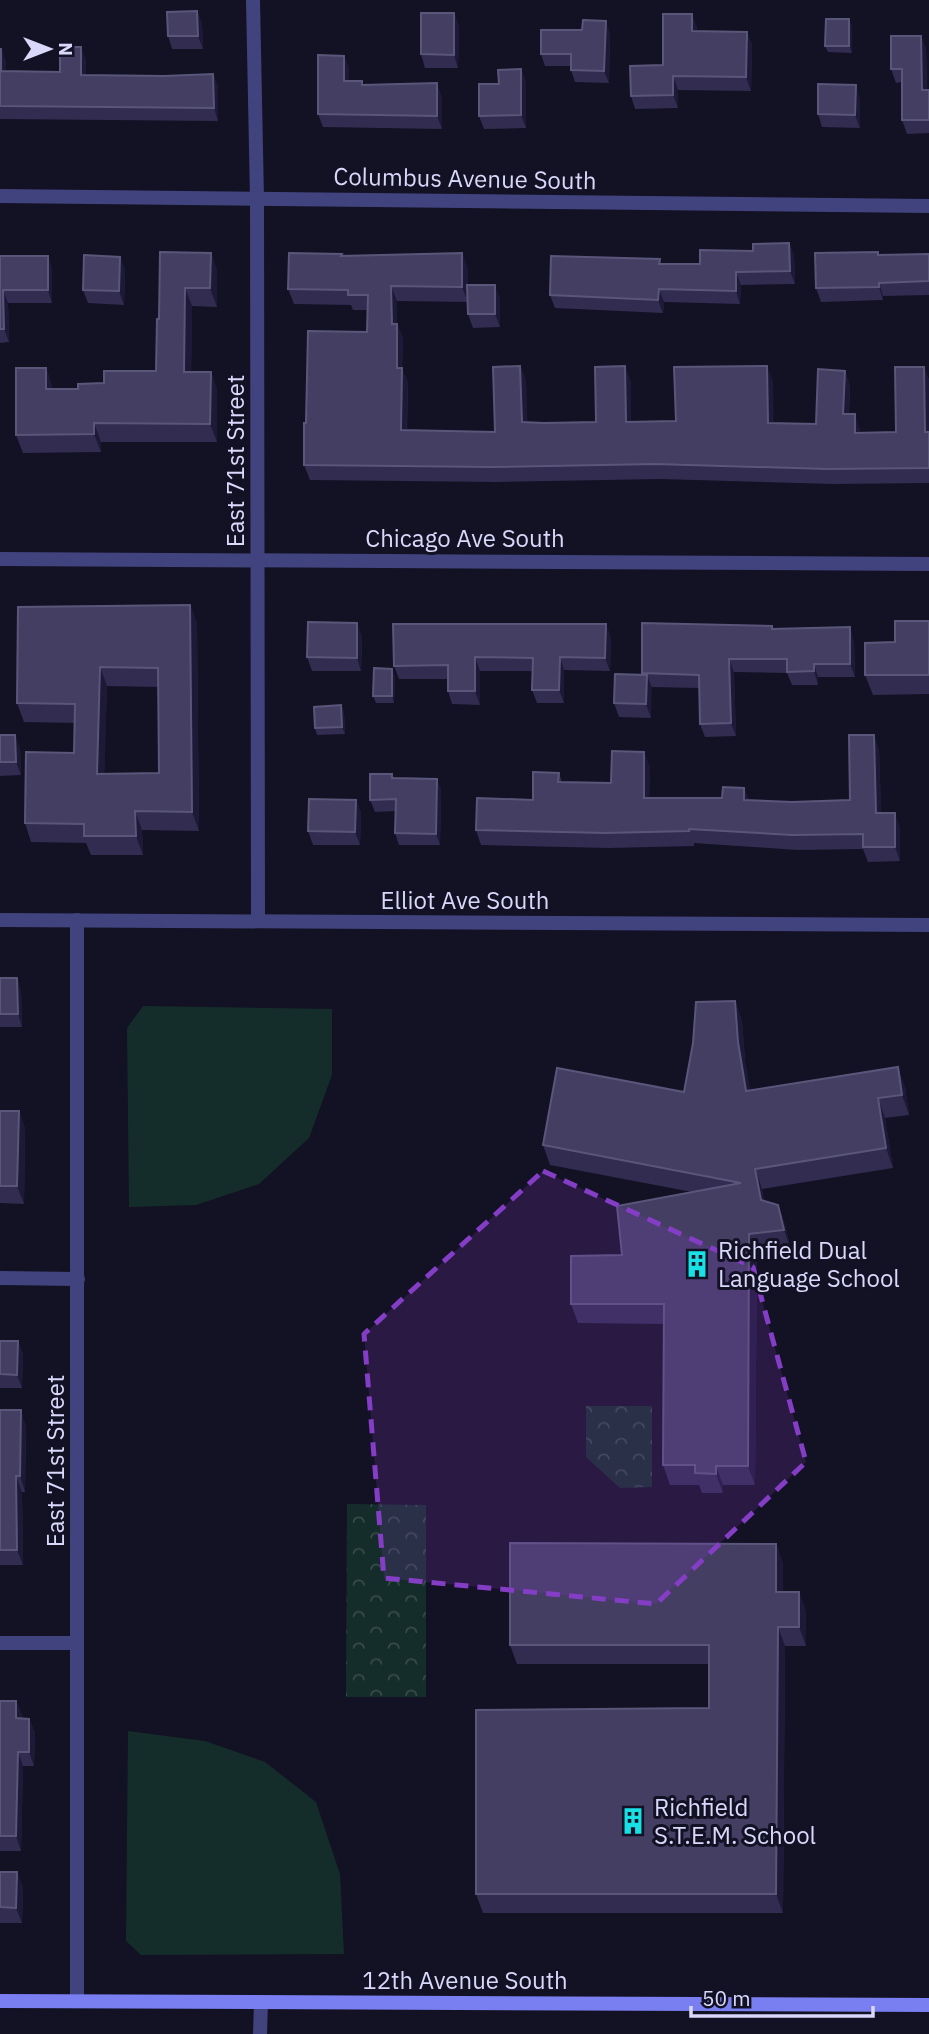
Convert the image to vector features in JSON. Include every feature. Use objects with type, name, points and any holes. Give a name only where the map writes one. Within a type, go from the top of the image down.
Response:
[{"type":"street","name":"East 71st Street","points":[[253,0],[257,198],[258,921]]},
{"type":"street","name":"Columbus Avenue South","points":[[0,197],[929,206]]},
{"type":"street","name":"Chicago Ave South","points":[[0,559],[929,564]]},
{"type":"street","name":"Elliot Ave South","points":[[0,920],[929,925]]},
{"type":"street","name":"East 71st Street","points":[[77,2001],[78,920]]},
{"type":"street","points":[[0,1278],[78,1279]]},
{"type":"street","points":[[0,1643],[78,1643]]},
{"type":"street","name":"12th Avenue South","points":[[0,2001],[929,2005]]},
{"type":"street","points":[[260,2034],[261,2002]]},
{"type":"highlighted area","points":[[543,1171],[753,1267],[806,1462],[656,1604],[384,1578],[364,1334]]},
{"type":"green space","points":[[143,1006],[332,1009],[332,1075],[309,1138],[259,1184],[196,1205],[129,1207],[127,1028]]},
{"type":"green space","points":[[586,1406],[652,1406],[652,1487],[620,1488],[586,1457]]},
{"type":"green space","points":[[347,1504],[426,1505],[426,1697],[346,1697]]},
{"type":"green space","points":[[128,1731],[205,1741],[265,1762],[316,1802],[340,1874],[344,1954],[141,1955],[126,1941]]},
{"type":"building","points":[[197,11],[198,36],[168,36],[167,12]]},
{"type":"building","points":[[421,13],[454,13],[454,55],[421,54]]},
{"type":"building","points":[[663,14],[692,14],[692,31],[747,32],[746,77],[673,76],[673,95],[631,96],[630,66],[663,65]]},
{"type":"building","points":[[826,19],[849,19],[849,46],[825,46]]},
{"type":"building","points":[[583,20],[606,21],[604,71],[571,70],[571,54],[541,54],[541,30],[582,30]]},
{"type":"building","points":[[891,36],[921,36],[922,90],[929,90],[929,120],[902,120],[902,69],[891,69]]},
{"type":"building","points":[[60,47],[81,47],[81,75],[213,74],[214,108],[0,106],[0,49],[1,71],[60,72]]},
{"type":"building","points":[[318,55],[344,56],[344,81],[362,81],[362,85],[437,83],[437,116],[318,114]]},
{"type":"building","points":[[521,69],[521,115],[479,116],[479,84],[499,84],[498,70]]},
{"type":"building","points":[[818,84],[856,85],[855,115],[818,114]]},
{"type":"building","points":[[789,243],[790,271],[736,272],[736,291],[659,289],[658,300],[550,295],[551,256],[660,259],[659,264],[700,264],[700,250],[753,251],[753,244]]},
{"type":"building","points":[[160,252],[211,253],[210,288],[185,288],[184,372],[211,372],[210,424],[94,423],[94,434],[16,435],[16,368],[46,368],[46,389],[78,389],[78,384],[104,383],[104,371],[156,371]]},
{"type":"building","points":[[878,252],[878,255],[929,254],[929,281],[879,283],[879,287],[816,288],[815,253]]},
{"type":"building","points":[[289,253],[342,254],[341,256],[462,253],[462,287],[391,286],[392,324],[397,324],[397,368],[402,368],[401,430],[495,432],[493,367],[520,366],[522,422],[544,423],[596,422],[595,367],[625,366],[626,422],[676,421],[674,367],[767,366],[768,423],[816,424],[818,369],[845,371],[843,414],[855,414],[855,433],[896,432],[895,367],[924,367],[925,432],[929,432],[929,468],[828,469],[655,464],[491,467],[304,465],[308,331],[367,332],[368,295],[348,295],[348,290],[288,289]]},
{"type":"building","points":[[84,255],[120,257],[119,291],[83,290]]},
{"type":"building","points":[[0,256],[48,256],[48,290],[3,290],[4,329],[0,329]]},
{"type":"building","points":[[467,285],[495,285],[495,314],[468,314]]},
{"type":"building","points":[[190,605],[192,812],[135,811],[136,836],[84,836],[84,824],[25,823],[26,752],[74,753],[75,704],[17,703],[18,607]],"holes":[[[100,667],[158,668],[159,773],[97,774]]]},
{"type":"building","points":[[895,621],[929,621],[929,675],[865,675],[865,643],[895,642]]},
{"type":"building","points":[[308,622],[357,623],[357,658],[307,657]]},
{"type":"building","points":[[642,623],[772,626],[772,629],[850,627],[850,664],[814,664],[814,671],[787,672],[787,659],[729,659],[731,723],[700,724],[699,675],[642,673]]},
{"type":"building","points":[[393,624],[606,624],[605,658],[560,657],[559,690],[532,690],[533,658],[475,657],[475,691],[448,691],[448,665],[394,666]]},
{"type":"building","points":[[374,668],[392,669],[392,696],[373,696]]},
{"type":"building","points":[[615,674],[647,675],[646,704],[614,703]]},
{"type":"building","points":[[341,705],[342,727],[315,728],[314,707]]},
{"type":"building","points":[[0,735],[15,735],[16,762],[0,762]]},
{"type":"building","points":[[849,735],[874,735],[876,813],[895,813],[895,847],[863,847],[863,834],[792,835],[689,829],[605,833],[476,830],[477,798],[533,800],[533,772],[559,773],[558,782],[611,783],[612,751],[644,752],[644,798],[722,798],[723,787],[744,788],[744,800],[850,800]]},
{"type":"building","points":[[370,774],[392,774],[392,778],[437,779],[436,834],[395,833],[396,799],[370,800]]},
{"type":"building","points":[[309,799],[356,800],[355,832],[308,831]]},
{"type":"building","points":[[0,978],[17,978],[18,1014],[0,1014]]},
{"type":"building","name":"Richfield Dual Language School","points":[[735,1001],[746,1091],[898,1067],[902,1095],[878,1098],[886,1148],[755,1169],[761,1200],[778,1205],[784,1230],[749,1234],[748,1466],[716,1466],[716,1474],[695,1473],[695,1465],[663,1465],[664,1304],[571,1304],[571,1256],[622,1255],[617,1206],[741,1183],[543,1145],[557,1068],[684,1092],[693,1043],[696,1002]]},
{"type":"building","points":[[0,1111],[19,1111],[17,1186],[0,1186]]},
{"type":"building","points":[[0,1341],[18,1341],[17,1375],[0,1374]]},
{"type":"building","points":[[0,1410],[21,1410],[20,1476],[16,1476],[17,1550],[0,1550]]},
{"type":"building","name":"Richfield S.T.E.M. School","points":[[510,1543],[776,1544],[776,1592],[799,1592],[799,1627],[778,1627],[776,1894],[476,1894],[476,1710],[709,1708],[709,1645],[510,1645]]},
{"type":"building","points":[[0,1701],[16,1701],[16,1718],[29,1719],[29,1752],[18,1752],[16,1836],[0,1836]]},
{"type":"building","points":[[0,1872],[17,1872],[16,1908],[0,1907]]},
{"type":"place","name":"Richfield Dual Language School","points":[[697,1264]]},
{"type":"place","name":"Richfield S.T.E.M. School","points":[[633,1821]]}]
